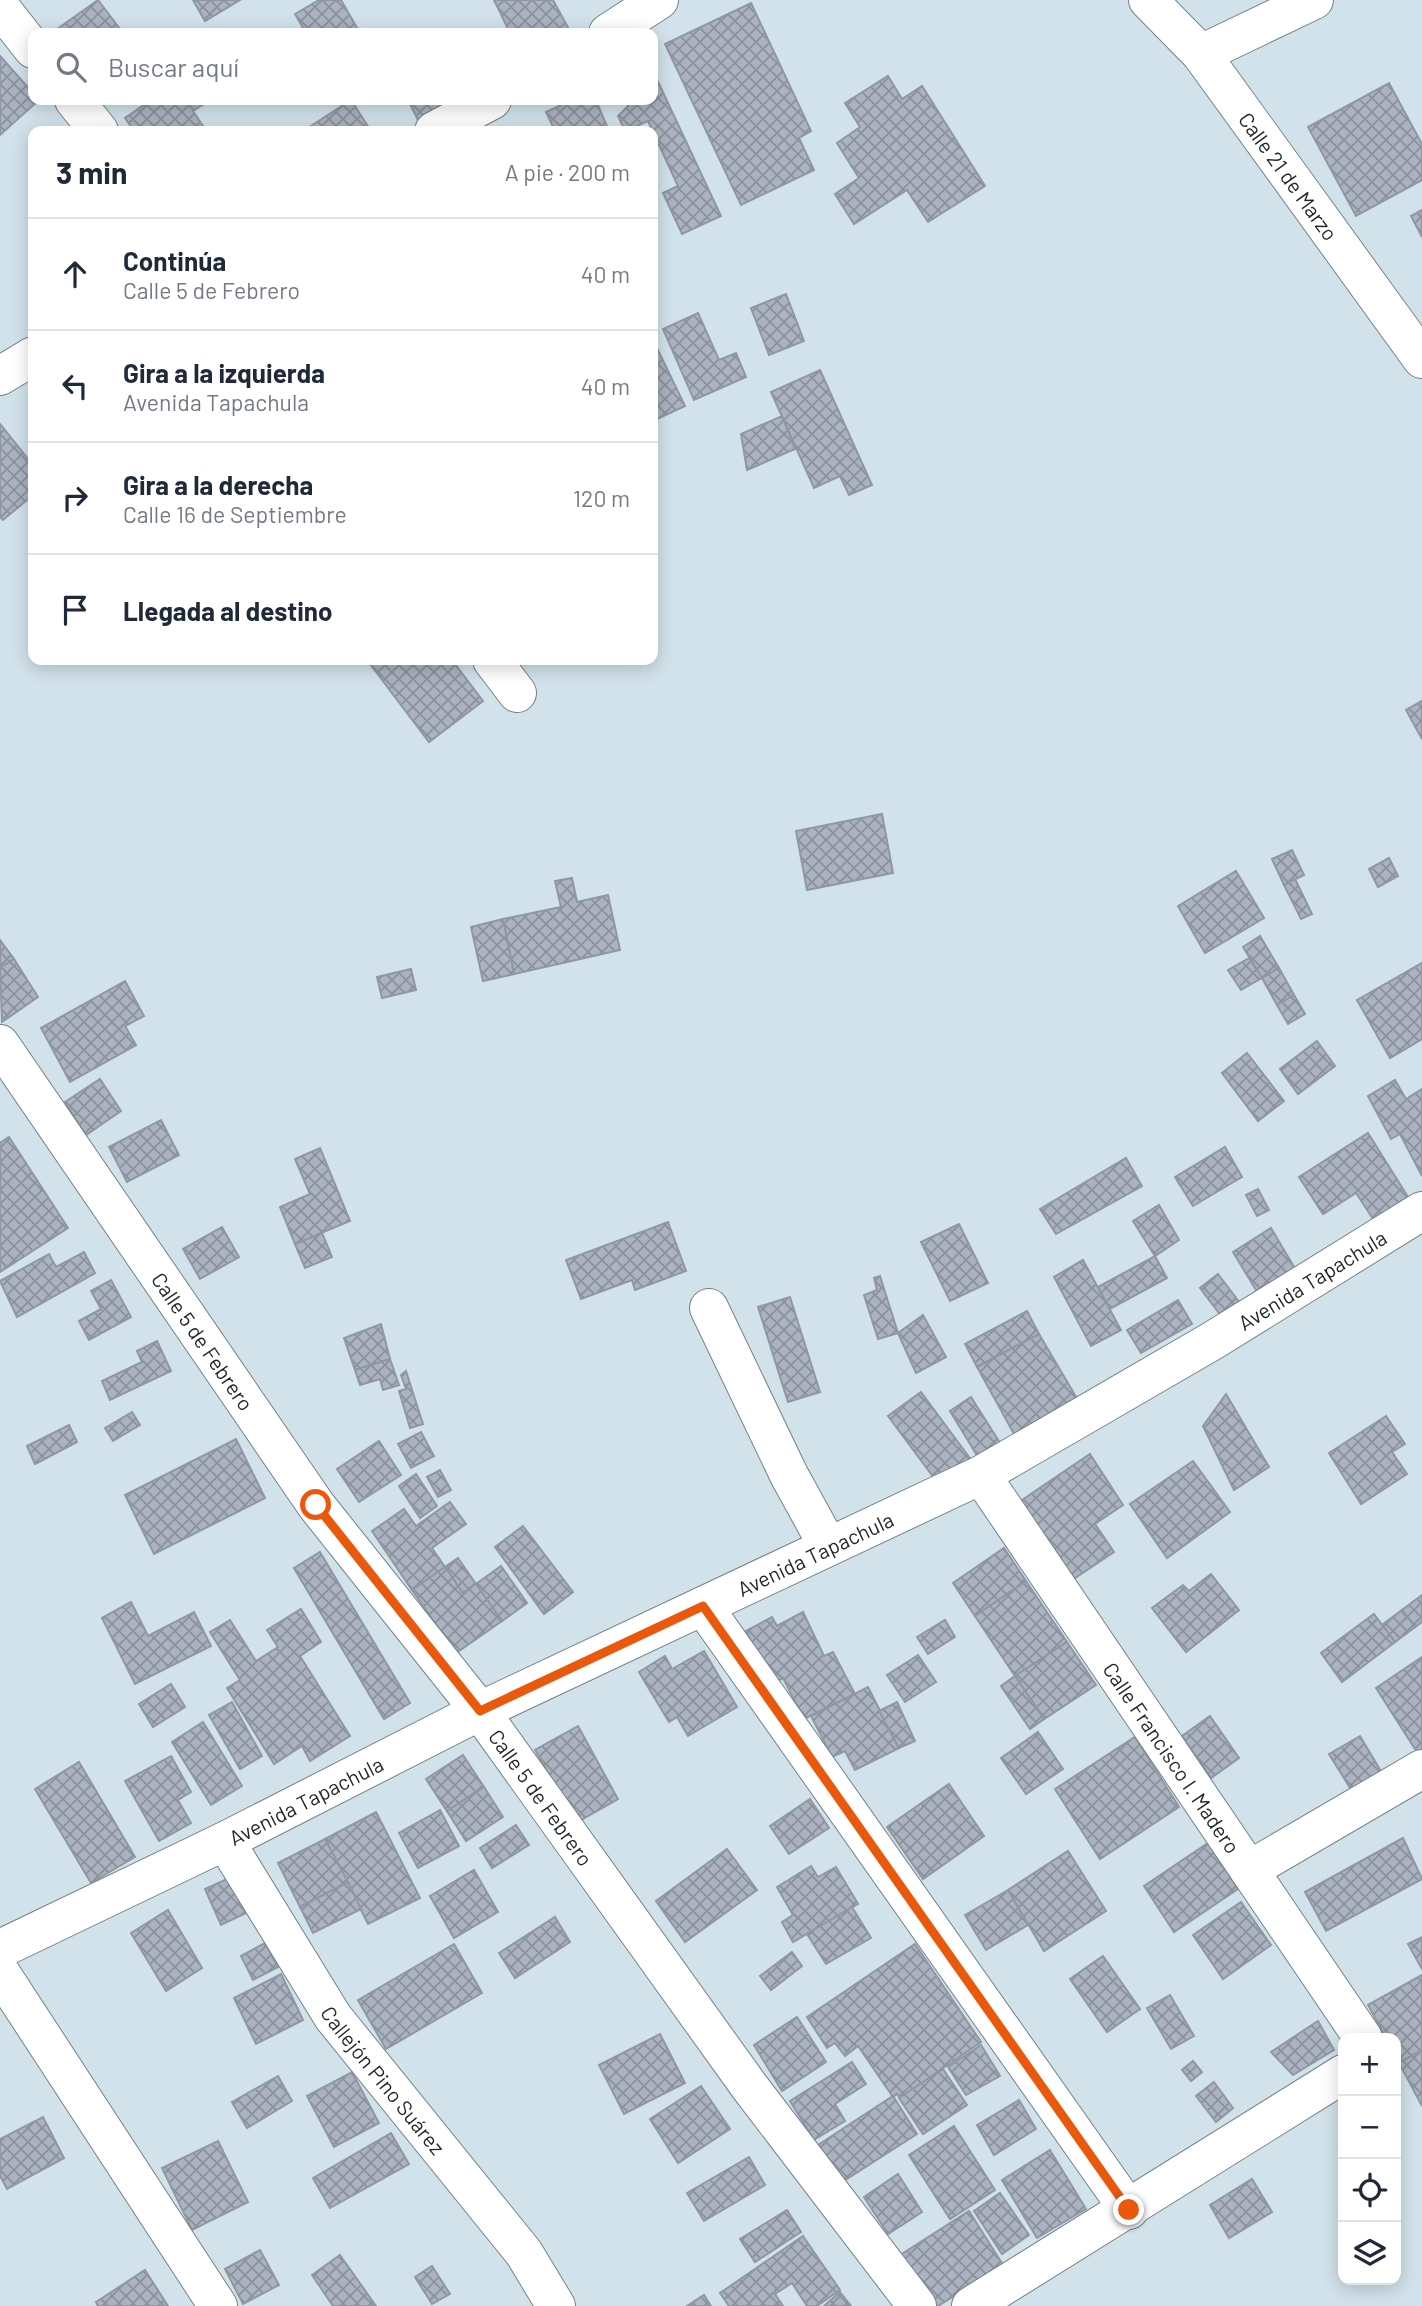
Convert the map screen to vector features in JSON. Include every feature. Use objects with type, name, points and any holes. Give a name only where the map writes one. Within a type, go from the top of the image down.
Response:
[{"type":"street","points":[[616,28],[659,0]]},
{"type":"street","name":"Calle 21 de Marzo","points":[[1148,0],[1201,54],[1422,358]]},
{"type":"street","points":[[1201,54],[1314,0]]},
{"type":"street","points":[[0,7],[28,42]]},
{"type":"street","points":[[78,105],[95,126]]},
{"type":"street","points":[[443,126],[483,105]]},
{"type":"street","points":[[0,376],[28,359]]},
{"type":"street","points":[[496,665],[517,693]]},
{"type":"street","name":"Calle 5 de Febrero","points":[[0,1044],[316,1505],[480,1711],[742,2075],[917,2306]]},
{"type":"street","name":"Avenida Tapachula","points":[[0,1949],[225,1841],[480,1711],[981,1475],[1212,1340],[1422,1211]]},
{"type":"street","points":[[709,1308],[789,1475],[828,1546]]},
{"type":"street","name":"Calle Francisco I. Madero","points":[[981,1475],[1360,2033]]},
{"type":"street","points":[[703,1606],[1129,2210]]},
{"type":"street","points":[[1249,1870],[1422,1769]]},
{"type":"street","name":"Callejón Pino Suárez","points":[[225,1841],[333,2017],[524,2253],[556,2306]]},
{"type":"street","points":[[0,1972],[218,2306]]},
{"type":"street","points":[[971,2306],[1129,2210],[1338,2077]]},
{"type":"building","points":[[98,0],[119,28],[59,28]]},
{"type":"building","points":[[193,0],[240,0],[205,21]]},
{"type":"building","points":[[319,0],[341,0],[357,28],[303,28],[295,14]]},
{"type":"building","points":[[494,0],[553,0],[568,28],[508,28]]},
{"type":"building","points":[[751,3],[811,131],[799,138],[814,170],[741,205],[665,44]]},
{"type":"building","points":[[0,56],[28,87],[28,105],[33,105],[0,135]]},
{"type":"building","points":[[888,76],[902,99],[922,86],[985,186],[928,222],[907,190],[854,224],[835,194],[859,178],[837,143],[860,127],[845,103]]},
{"type":"building","points":[[658,82],[721,216],[682,234],[663,193],[678,186],[658,143],[658,126],[650,126],[648,121],[636,126],[623,126],[618,116],[629,105],[658,105]]},
{"type":"building","points":[[1389,83],[1422,144],[1422,180],[1356,216],[1308,127]]},
{"type":"building","points":[[144,105],[202,105],[193,111],[203,126],[131,126],[125,118]]},
{"type":"building","points":[[343,105],[354,105],[368,126],[311,126]]},
{"type":"building","points":[[410,105],[456,105],[421,126]]},
{"type":"building","points":[[561,105],[598,105],[607,126],[553,126],[546,112]]},
{"type":"building","points":[[1422,210],[1422,237],[1411,216]]},
{"type":"building","points":[[786,294],[804,341],[769,355],[751,308]]},
{"type":"building","points":[[698,313],[719,360],[736,353],[746,377],[694,400],[663,329]]},
{"type":"building","points":[[658,350],[685,406],[658,419]]},
{"type":"building","points":[[820,370],[872,485],[849,495],[840,476],[814,488],[771,392]]},
{"type":"building","points":[[782,416],[795,449],[747,470],[741,434]]},
{"type":"building","points":[[0,424],[28,459],[28,499],[3,520],[0,517]]},
{"type":"building","points":[[371,665],[456,665],[483,701],[429,742]]},
{"type":"building","points":[[1422,701],[1422,739],[1406,710]]},
{"type":"building","points":[[882,814],[893,873],[807,890],[796,831]]},
{"type":"building","points":[[1292,850],[1304,875],[1284,885],[1272,859]]},
{"type":"building","points":[[1389,858],[1398,876],[1378,887],[1369,869]]},
{"type":"building","points":[[1236,871],[1264,918],[1205,953],[1178,906]]},
{"type":"building","points":[[572,878],[577,902],[608,895],[620,950],[514,974],[503,919],[561,907],[555,881]]},
{"type":"building","points":[[1295,879],[1312,914],[1301,919],[1284,885]]},
{"type":"building","points":[[503,919],[514,974],[483,981],[471,927]]},
{"type":"building","points":[[1260,936],[1279,968],[1262,978],[1243,947]]},
{"type":"building","points":[[0,940],[14,959],[0,968]]},
{"type":"building","points":[[1249,958],[1262,978],[1241,990],[1228,970]]},
{"type":"building","points":[[14,959],[38,997],[2,1022],[0,968]]},
{"type":"building","points":[[1422,963],[1422,1039],[1390,1058],[1357,1000]]},
{"type":"building","points":[[1279,968],[1294,995],[1277,1005],[1262,978]]},
{"type":"building","points":[[411,969],[416,990],[382,998],[377,977]]},
{"type":"building","points":[[125,981],[144,1016],[125,1026],[136,1045],[70,1082],[41,1028]]},
{"type":"building","points":[[1294,995],[1305,1014],[1288,1024],[1277,1005]]},
{"type":"building","points":[[1317,1041],[1335,1066],[1298,1094],[1280,1069]]},
{"type":"building","points":[[1247,1053],[1284,1101],[1258,1121],[1222,1073]]},
{"type":"building","points":[[100,1079],[121,1111],[86,1135],[65,1102]]},
{"type":"building","points":[[1395,1080],[1406,1099],[1422,1089],[1422,1176],[1400,1134],[1391,1139],[1368,1096]]},
{"type":"building","points":[[161,1120],[179,1155],[127,1182],[109,1147]]},
{"type":"building","points":[[1368,1133],[1408,1197],[1373,1219],[1356,1193],[1323,1214],[1299,1177]]},
{"type":"building","points":[[9,1137],[68,1228],[0,1272],[0,1143]]},
{"type":"building","points":[[1225,1147],[1242,1177],[1193,1206],[1175,1177]]},
{"type":"building","points":[[320,1148],[350,1221],[295,1244],[280,1207],[310,1194],[295,1159]]},
{"type":"building","points":[[1126,1158],[1142,1186],[1056,1234],[1040,1209]]},
{"type":"building","points":[[1258,1189],[1269,1210],[1257,1216],[1246,1195]]},
{"type":"building","points":[[1159,1205],[1179,1240],[1155,1256],[1133,1221]]},
{"type":"building","points":[[668,1222],[686,1271],[635,1290],[632,1280],[581,1299],[566,1260]]},
{"type":"building","points":[[959,1224],[988,1283],[950,1301],[921,1242]]},
{"type":"building","points":[[222,1227],[239,1257],[200,1279],[183,1249]]},
{"type":"building","points":[[1271,1228],[1300,1277],[1262,1300],[1233,1252]]},
{"type":"building","points":[[322,1233],[332,1257],[305,1268],[295,1244]]},
{"type":"building","points":[[84,1252],[95,1273],[17,1317],[0,1281],[49,1254],[56,1267]]},
{"type":"building","points":[[1155,1256],[1167,1278],[1110,1309],[1098,1287]]},
{"type":"building","points":[[1083,1260],[1121,1330],[1091,1346],[1054,1277]]},
{"type":"building","points":[[1218,1274],[1246,1311],[1228,1325],[1200,1288]]},
{"type":"building","points":[[880,1276],[898,1333],[878,1339],[864,1295],[877,1290],[874,1278]]},
{"type":"building","points":[[111,1280],[131,1317],[89,1340],[79,1321],[101,1309],[91,1291]]},
{"type":"building","points":[[790,1297],[820,1392],[788,1402],[758,1307]]},
{"type":"building","points":[[1178,1300],[1192,1324],[1141,1353],[1127,1330]]},
{"type":"building","points":[[1027,1311],[1039,1334],[977,1367],[965,1344]]},
{"type":"building","points":[[923,1315],[946,1357],[916,1373],[898,1333]]},
{"type":"building","points":[[381,1324],[390,1359],[355,1370],[344,1338]]},
{"type":"building","points":[[1039,1334],[1082,1407],[1019,1443],[977,1367]]},
{"type":"building","points":[[157,1341],[171,1371],[110,1400],[102,1381],[142,1362],[137,1351]]},
{"type":"building","points":[[390,1359],[399,1385],[383,1390],[380,1379],[360,1385],[355,1370]]},
{"type":"building","points":[[406,1371],[423,1424],[410,1428],[399,1391],[406,1389],[401,1375]]},
{"type":"building","points":[[921,1392],[972,1461],[940,1486],[888,1416]]},
{"type":"building","points":[[1226,1394],[1269,1467],[1234,1490],[1203,1426]]},
{"type":"building","points":[[971,1397],[1000,1443],[978,1457],[950,1411]]},
{"type":"building","points":[[132,1412],[140,1425],[113,1441],[105,1428]]},
{"type":"building","points":[[1386,1416],[1405,1444],[1392,1452],[1407,1474],[1361,1504],[1329,1453]]},
{"type":"building","points":[[69,1425],[77,1442],[35,1464],[27,1446]]},
{"type":"building","points":[[421,1432],[434,1456],[411,1468],[398,1444]]},
{"type":"building","points":[[236,1439],[265,1498],[154,1554],[125,1495]]},
{"type":"building","points":[[379,1441],[401,1475],[359,1502],[337,1469]]},
{"type":"building","points":[[1090,1454],[1123,1505],[1095,1524],[1114,1552],[1072,1580],[1019,1502]]},
{"type":"building","points":[[1193,1461],[1230,1512],[1167,1558],[1130,1504]]},
{"type":"building","points":[[440,1470],[451,1490],[438,1497],[427,1477]]},
{"type":"building","points":[[416,1474],[437,1506],[420,1518],[399,1486]]},
{"type":"building","points":[[450,1502],[466,1524],[432,1548],[445,1567],[412,1590],[372,1531],[404,1509],[416,1526]]},
{"type":"building","points":[[523,1526],[573,1592],[544,1614],[495,1547]]},
{"type":"building","points":[[1004,1548],[1026,1581],[975,1616],[953,1583]]},
{"type":"building","points":[[320,1552],[410,1703],[384,1719],[294,1568]]},
{"type":"building","points":[[458,1558],[476,1584],[463,1593],[445,1567]]},
{"type":"building","points":[[501,1566],[527,1603],[502,1621],[476,1584]]},
{"type":"building","points":[[445,1567],[463,1593],[476,1584],[502,1621],[456,1653],[412,1590]]},
{"type":"building","points":[[1211,1574],[1239,1610],[1186,1652],[1152,1608],[1183,1585],[1189,1591]]},
{"type":"building","points":[[1026,1581],[1067,1642],[1015,1676],[975,1616]]},
{"type":"building","points":[[1422,1595],[1422,1622],[1415,1627],[1402,1610]]},
{"type":"building","points":[[131,1602],[148,1636],[194,1612],[211,1646],[135,1684],[102,1618]]},
{"type":"building","points":[[301,1609],[321,1642],[300,1656],[350,1736],[310,1761],[302,1746],[274,1764],[227,1688],[240,1680],[210,1632],[230,1620],[256,1661],[278,1647],[267,1630]]},
{"type":"building","points":[[1402,1610],[1415,1627],[1395,1642],[1382,1625]]},
{"type":"building","points":[[803,1612],[824,1656],[833,1652],[855,1694],[804,1719],[783,1678],[772,1684],[746,1631],[772,1617],[777,1626]]},
{"type":"building","points":[[1374,1614],[1395,1642],[1342,1682],[1321,1653]]},
{"type":"building","points":[[945,1620],[955,1637],[928,1654],[917,1637]]},
{"type":"building","points":[[1067,1642],[1096,1685],[1044,1719],[1015,1676]]},
{"type":"building","points":[[704,1651],[737,1707],[688,1736],[677,1717],[669,1722],[639,1672],[665,1656],[672,1669]]},
{"type":"building","points":[[918,1655],[936,1682],[905,1702],[887,1675]]},
{"type":"building","points":[[1422,1657],[1422,1760],[1376,1688]]},
{"type":"building","points":[[1015,1676],[1044,1719],[1030,1729],[1001,1686]]},
{"type":"building","points":[[171,1684],[185,1707],[153,1727],[139,1704]]},
{"type":"building","points":[[868,1687],[899,1748],[855,1770],[845,1751],[832,1757],[811,1716]]},
{"type":"building","points":[[232,1702],[262,1756],[240,1769],[209,1715]]},
{"type":"building","points":[[897,1702],[915,1741],[899,1748],[879,1711]]},
{"type":"building","points":[[1210,1716],[1239,1758],[1211,1778],[1182,1736]]},
{"type":"building","points":[[203,1722],[242,1786],[211,1805],[172,1742]]},
{"type":"building","points":[[578,1726],[618,1799],[576,1823],[535,1750]]},
{"type":"building","points":[[1038,1732],[1063,1769],[1026,1794],[1001,1758]]},
{"type":"building","points":[[1360,1736],[1385,1778],[1355,1796],[1329,1754]]},
{"type":"building","points":[[1135,1737],[1179,1807],[1100,1859],[1055,1789]]},
{"type":"building","points":[[463,1755],[484,1787],[447,1811],[426,1779]]},
{"type":"building","points":[[171,1756],[191,1792],[178,1800],[191,1823],[159,1841],[125,1781]]},
{"type":"building","points":[[79,1762],[135,1857],[91,1883],[35,1789]]},
{"type":"building","points":[[949,1784],[984,1836],[923,1879],[887,1827]]},
{"type":"building","points":[[484,1787],[503,1817],[466,1841],[447,1811]]},
{"type":"building","points":[[810,1799],[829,1828],[789,1854],[770,1826]]},
{"type":"building","points":[[440,1810],[459,1846],[418,1868],[399,1833]]},
{"type":"building","points":[[376,1812],[420,1898],[368,1924],[325,1839]]},
{"type":"building","points":[[516,1825],[529,1845],[492,1868],[480,1848]]},
{"type":"building","points":[[1403,1838],[1422,1879],[1326,1931],[1305,1892]]},
{"type":"building","points":[[325,1839],[348,1882],[300,1907],[278,1863]]},
{"type":"building","points":[[1208,1843],[1238,1889],[1174,1932],[1144,1886]]},
{"type":"building","points":[[727,1849],[757,1890],[685,1942],[656,1901]]},
{"type":"building","points":[[1068,1851],[1106,1911],[1044,1951],[1008,1890]]},
{"type":"building","points":[[811,1866],[818,1877],[836,1867],[858,1904],[793,1942],[782,1922],[793,1915],[777,1887]]},
{"type":"building","points":[[474,1870],[498,1912],[454,1938],[430,1896]]},
{"type":"building","points":[[229,1878],[246,1913],[221,1925],[205,1889]]},
{"type":"building","points":[[348,1882],[361,1909],[313,1933],[300,1907]]},
{"type":"building","points":[[1008,1890],[1028,1925],[986,1950],[965,1915]]},
{"type":"building","points":[[1241,1902],[1271,1945],[1223,1979],[1193,1935]]},
{"type":"building","points":[[852,1907],[871,1938],[826,1964],[807,1934]]},
{"type":"building","points":[[168,1910],[202,1968],[166,1991],[131,1933]]},
{"type":"building","points":[[555,1917],[570,1942],[515,1978],[499,1953]]},
{"type":"building","points":[[1422,1937],[1422,1969],[1408,1944]]},
{"type":"building","points":[[265,1943],[278,1967],[253,1980],[241,1956]]},
{"type":"building","points":[[454,1944],[482,1993],[386,2049],[358,2000]]},
{"type":"building","points":[[915,1944],[981,2042],[900,2098],[897,2094],[893,2097],[858,2046],[845,2056],[835,2043],[827,2048],[807,2017]]},
{"type":"building","points":[[792,1952],[802,1966],[771,1990],[760,1976]]},
{"type":"building","points":[[1103,1956],[1140,2009],[1107,2032],[1070,1979]]},
{"type":"building","points":[[281,1974],[303,2020],[256,2044],[234,1998]]},
{"type":"building","points":[[1422,1975],[1422,2050],[1401,2062],[1401,2033],[1383,2033],[1368,2005]]},
{"type":"building","points":[[1170,1995],[1194,2036],[1171,2049],[1147,2008]]},
{"type":"building","points":[[797,2017],[826,2062],[782,2091],[754,2045]]},
{"type":"building","points":[[1318,2021],[1334,2050],[1293,2075],[1271,2052]]},
{"type":"building","points":[[660,2034],[685,2083],[624,2114],[599,2065]]},
{"type":"building","points":[[981,2045],[1000,2076],[966,2095],[948,2067]]},
{"type":"building","points":[[1422,2050],[1422,2106],[1401,2067],[1401,2062]]},
{"type":"building","points":[[1193,2061],[1202,2072],[1191,2081],[1182,2070]]},
{"type":"building","points":[[852,2062],[866,2084],[835,2104],[845,2121],[814,2140],[790,2101]]},
{"type":"building","points":[[943,2069],[967,2105],[923,2134],[899,2098]]},
{"type":"building","points":[[352,2072],[379,2123],[334,2147],[307,2096]]},
{"type":"building","points":[[278,2076],[292,2101],[247,2128],[232,2102]]},
{"type":"building","points":[[1214,2082],[1233,2108],[1216,2122],[1196,2096]]},
{"type":"building","points":[[701,2086],[730,2129],[678,2163],[650,2119]]},
{"type":"building","points":[[893,2096],[917,2134],[842,2182],[818,2145]]},
{"type":"building","points":[[1019,2100],[1036,2129],[994,2155],[977,2125]]},
{"type":"building","points":[[43,2117],[64,2158],[7,2189],[0,2176],[0,2139]]},
{"type":"building","points":[[954,2126],[995,2190],[950,2219],[909,2155]]},
{"type":"building","points":[[391,2133],[409,2164],[330,2208],[313,2178]]},
{"type":"building","points":[[218,2141],[248,2202],[192,2230],[162,2168]]},
{"type":"building","points":[[1050,2150],[1086,2209],[1037,2238],[1002,2180]]},
{"type":"building","points":[[749,2157],[765,2185],[704,2221],[687,2193]]},
{"type":"building","points":[[898,2174],[922,2212],[888,2234],[864,2197]]},
{"type":"building","points":[[1252,2179],[1272,2212],[1229,2238],[1210,2205]]},
{"type":"building","points":[[1000,2193],[1029,2235],[1002,2254],[974,2211]]},
{"type":"building","points":[[787,2210],[801,2232],[755,2262],[740,2239]]},
{"type":"building","points":[[969,2211],[1003,2265],[938,2306],[924,2306],[894,2259]]},
{"type":"building","points":[[803,2236],[840,2290],[817,2306],[807,2306],[792,2283],[775,2294],[783,2306],[729,2306],[720,2293]]},
{"type":"building","points":[[260,2250],[279,2285],[243,2304],[225,2269]]},
{"type":"building","points":[[340,2255],[376,2306],[333,2306],[312,2275]]},
{"type":"building","points":[[432,2266],[450,2294],[432,2304],[415,2277]]},
{"type":"building","points":[[145,2270],[168,2306],[98,2306],[96,2302]]},
{"type":"building","points":[[840,2292],[851,2306],[824,2306]]},
{"type":"building","points":[[704,2295],[711,2306],[687,2306]]},
{"type":"route","points":[[316,1505],[480,1711],[703,1606],[1129,2210]]}]
